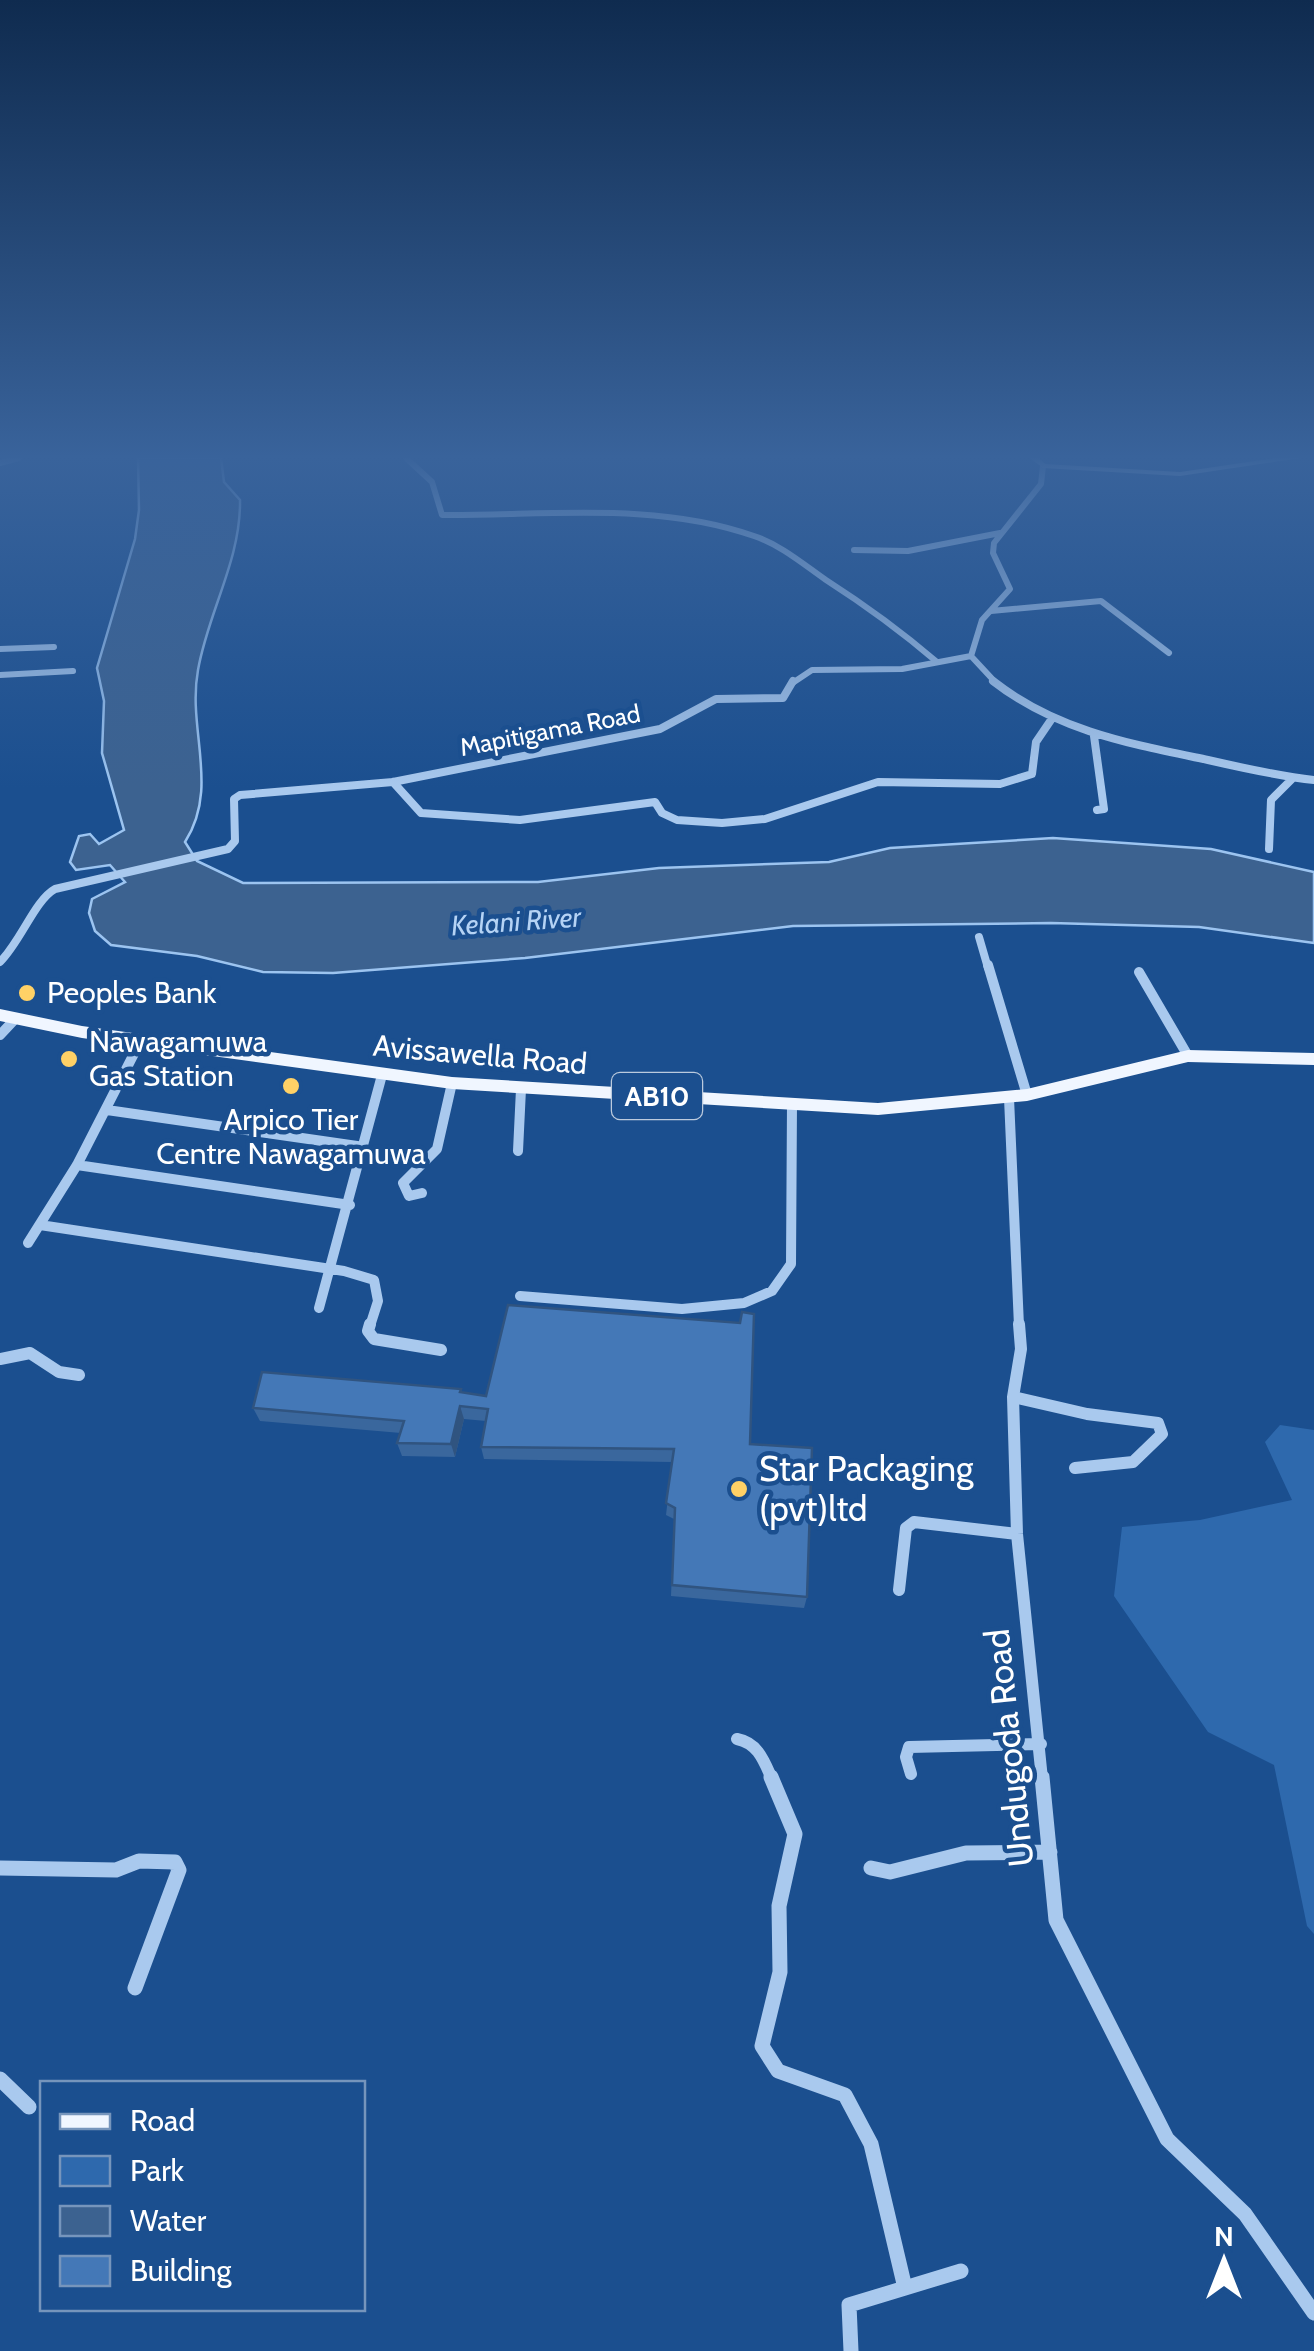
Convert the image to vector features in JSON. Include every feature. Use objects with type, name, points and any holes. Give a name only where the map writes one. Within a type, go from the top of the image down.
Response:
[{"type":"main road","name":"Avissawella Road","points":[[8,1017],[141,1040],[452,1083],[878,1108],[1018,1096],[1188,1056],[1314,1060]]},
{"type":"street","points":[[815,568],[872,607],[937,662]]},
{"type":"street","points":[[1000,568],[1010,589],[982,620],[972,656],[994,683],[1094,736],[1139,749],[1314,780]]},
{"type":"street","points":[[990,611],[1101,601],[1169,653]]},
{"type":"street","points":[[0,649],[54,647]]},
{"type":"street","name":"Mapitigama Road","points":[[0,962],[21,938],[39,908],[41,897],[55,889],[223,852],[234,841],[234,799],[240,794],[393,782],[660,729],[696,706],[716,699],[774,701],[783,698],[800,672],[877,671],[972,656]]},
{"type":"street","points":[[0,675],[73,671]]},
{"type":"street","points":[[393,782],[421,812],[520,820],[654,802],[662,813],[678,820],[765,819],[878,782],[1000,784],[1032,774],[1036,742],[1052,716]]},
{"type":"street","points":[[1094,736],[1102,782],[1099,796],[1104,809],[1097,810]]},
{"type":"street","points":[[1269,849],[1267,812],[1272,795],[1292,778]]},
{"type":"street","name":"Undugoda Road","points":[[979,937],[1018,1096],[1013,1252],[1021,1349],[1012,1397],[1017,1534],[1056,1920],[1167,2139],[1245,2214],[1314,2313]]},
{"type":"street","points":[[1139,972],[1188,1056]]},
{"type":"street","points":[[0,1035],[8,1017]]},
{"type":"street","points":[[28,1244],[107,1110],[141,1040]]},
{"type":"street","points":[[319,1308],[350,1205],[382,1074]]},
{"type":"street","points":[[422,1193],[409,1196],[403,1183],[437,1149],[452,1083]]},
{"type":"street","points":[[518,1150],[521,1089]]},
{"type":"street","points":[[520,1296],[606,1307],[696,1308],[752,1301],[770,1293],[782,1282],[791,1264],[792,1103]]},
{"type":"street","points":[[107,1110],[364,1147]]},
{"type":"street","points":[[428,1174],[430,1155]]},
{"type":"street","points":[[77,1164],[350,1205]]},
{"type":"street","points":[[40,1224],[374,1280],[378,1301],[368,1331],[374,1340],[441,1350]]},
{"type":"street","points":[[0,1360],[30,1353],[59,1372],[79,1376]]},
{"type":"street","points":[[1012,1397],[1087,1414],[1158,1422],[1162,1434],[1132,1462],[1075,1468]]},
{"type":"street","points":[[899,1590],[906,1577],[902,1547],[906,1528],[914,1522],[1017,1534]]},
{"type":"street","points":[[737,1739],[748,1740],[762,1754],[795,1834],[780,1906],[780,1972],[762,2046],[778,2071],[845,2095],[871,2144],[905,2288]]},
{"type":"street","points":[[911,1774],[906,1757],[909,1747],[1041,1744]]},
{"type":"street","points":[[872,1868],[890,1872],[966,1853],[1050,1852]]},
{"type":"street","points":[[0,1868],[116,1870],[140,1861],[176,1862],[179,1870],[135,1988]]},
{"type":"street","points":[[0,2079],[29,2107]]},
{"type":"street","points":[[851,2351],[849,2304],[961,2271]]},
{"type":"green space","points":[[1280,1425],[1314,1430],[1314,1934],[1307,1926],[1274,1765],[1208,1732],[1114,1596],[1122,1527],[1200,1520],[1292,1500],[1265,1442]]},
{"type":"water","name":"Kelani River","points":[[127,568],[229,568],[198,670],[196,714],[202,779],[195,821],[185,842],[197,861],[243,883],[538,882],[659,868],[829,862],[890,848],[1053,838],[1211,849],[1314,872],[1314,943],[1199,927],[1051,923],[793,926],[525,958],[333,973],[263,972],[197,956],[111,945],[95,931],[89,913],[92,899],[125,882],[110,865],[76,870],[70,862],[79,836],[90,834],[99,844],[124,830],[102,753],[104,701],[97,668]]},
{"type":"building","name":"Star Packaging (pvt)ltd","points":[[508,1305],[740,1323],[742,1312],[754,1314],[750,1444],[812,1448],[807,1597],[672,1585],[675,1508],[666,1503],[674,1449],[481,1447],[488,1409],[460,1406],[451,1444],[397,1443],[404,1421],[253,1408],[262,1372],[461,1389],[460,1392],[486,1396]]},
{"type":"place","name":"Peoples Bank","points":[[27,993]]},
{"type":"place","name":"Nawagamuwa Gas Station","points":[[69,1059]]},
{"type":"place","name":"Arpico Tier Centre Nawagamuwa","points":[[291,1086]]},
{"type":"place","name":"Star Packaging (pvt)ltd","points":[[739,1489]]}]
